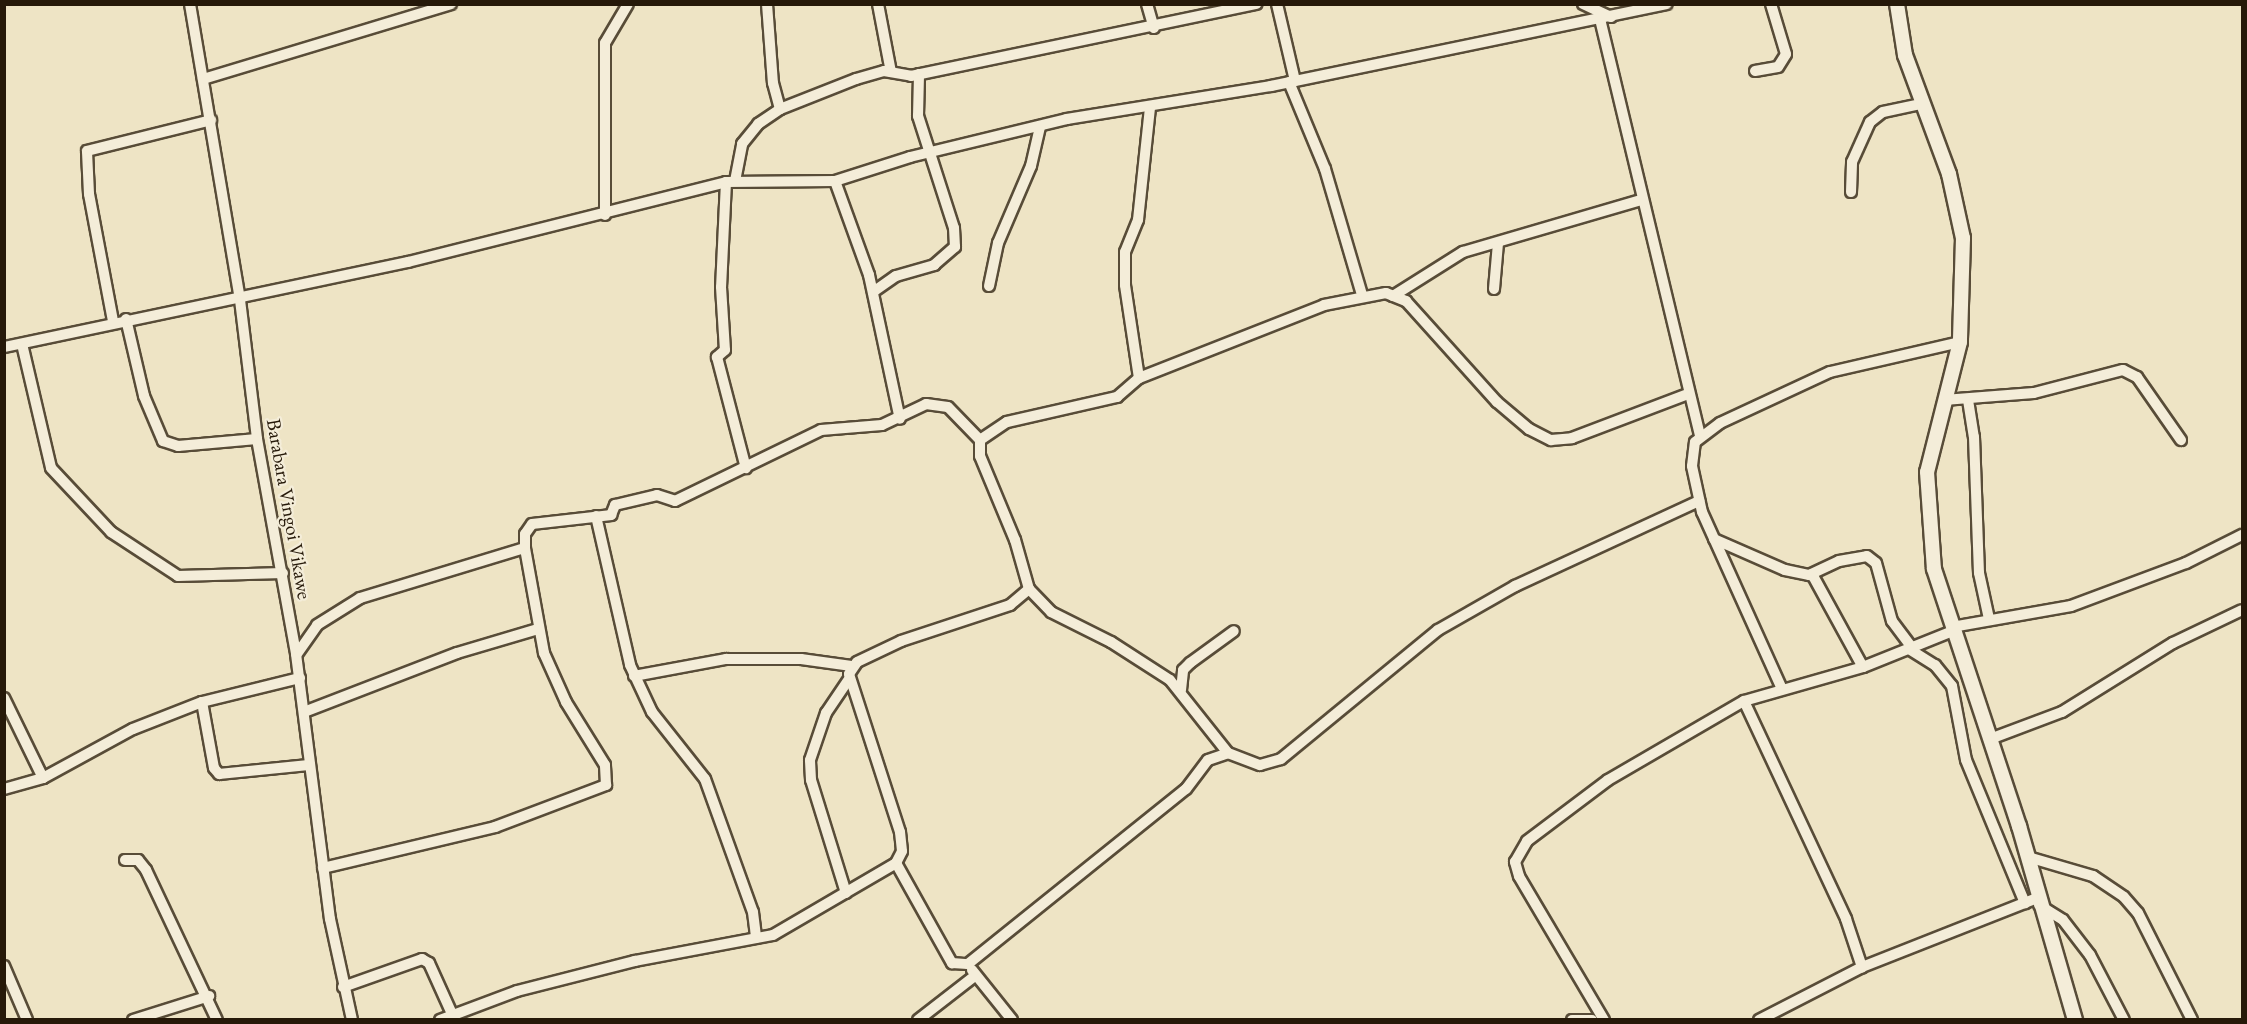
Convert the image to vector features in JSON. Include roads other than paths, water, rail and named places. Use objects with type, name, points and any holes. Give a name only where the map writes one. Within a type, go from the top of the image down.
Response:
[{"type":"street","name":"Barabara Vingoi Vikawe","points":[[190,4],[240,300],[257,439],[283,573],[300,678],[323,868],[343,987],[352,1020]]},
{"type":"street","points":[[203,79],[451,4]]},
{"type":"street","points":[[605,215],[605,43],[628,4]]},
{"type":"street","points":[[767,4],[772,83],[780,109]]},
{"type":"street","points":[[878,4],[891,72]]},
{"type":"street","points":[[1147,4],[1154,28]]},
{"type":"street","points":[[746,468],[717,357],[725,350],[722,287],[730,182],[736,159],[748,134],[780,109],[856,79],[891,72],[919,74],[1154,28],[1257,4]]},
{"type":"street","points":[[1277,4],[1292,82],[1325,169],[1362,295]]},
{"type":"street","points":[[1583,4],[1605,18],[1641,200],[1700,436]]},
{"type":"street","points":[[5,345],[22,344],[113,321],[240,300],[605,215],[730,182],[835,181],[931,152],[1040,128],[1067,118],[1150,107],[1292,82],[1605,18],[1629,8],[1667,4]]},
{"type":"street","points":[[1755,71],[1778,68],[1786,54],[1771,4]]},
{"type":"street","points":[[1897,4],[1905,55],[1960,214],[1964,295],[1960,342],[1932,436],[1926,509],[1934,569],[2028,857],[2034,902]]},
{"type":"street","points":[[873,292],[896,276],[933,265],[956,247],[931,152],[918,116],[919,74]]},
{"type":"street","points":[[1851,192],[1852,162],[1870,122],[1883,112],[1921,104]]},
{"type":"street","points":[[1138,378],[1125,285],[1125,252],[1138,220],[1150,107]]},
{"type":"street","points":[[113,321],[89,194],[87,151],[211,120]]},
{"type":"street","points":[[989,286],[998,243],[1031,166],[1040,128]]},
{"type":"street","points":[[835,181],[860,243],[873,292],[900,419]]},
{"type":"street","points":[[1393,296],[1464,252],[1641,200]]},
{"type":"street","points":[[1494,289],[1498,243]]},
{"type":"street","points":[[980,440],[1007,422],[1118,397],[1138,378],[1245,333],[1362,295],[1393,296],[1406,301],[1497,402],[1529,429],[1551,440],[1572,438],[1688,394]]},
{"type":"street","points":[[126,320],[144,396],[163,441],[178,446],[257,439]]},
{"type":"street","points":[[1782,689],[1714,539],[1700,501],[1692,452],[1700,436],[1830,372],[1960,342]]},
{"type":"street","points":[[22,344],[51,468],[111,532],[178,576],[283,573]]},
{"type":"street","points":[[1944,400],[1968,400],[2034,393],[2122,370],[2137,377],[2181,440]]},
{"type":"street","points":[[1968,400],[1974,437],[1979,573],[1989,619]]},
{"type":"street","points":[[323,868],[495,827],[606,785],[605,765],[553,676],[538,629],[525,548],[525,534],[532,524],[611,514],[615,505],[657,495],[675,501],[821,430],[900,419],[926,405],[942,403],[965,420],[980,440],[980,456],[1015,540],[1029,589],[1051,612],[1111,642],[1181,690],[1228,753],[1260,765],[1281,759],[1438,630],[1515,586],[1700,501]]},
{"type":"street","points":[[596,516],[634,676],[652,712],[705,779],[753,912],[756,938]]},
{"type":"street","points":[[1605,1020],[1519,876],[1517,855],[1573,802],[1744,702],[1863,667],[1911,649],[1953,629],[1989,619],[2071,606],[2186,563],[2242,535]]},
{"type":"street","points":[[1714,539],[1785,570],[1812,574],[1859,555],[1873,559],[1892,621],[1911,649],[1935,665],[1952,686],[1966,760],[2034,902],[2075,1020]]},
{"type":"street","points":[[296,654],[317,625],[360,598],[525,548]]},
{"type":"street","points":[[1812,574],[1863,667]]},
{"type":"street","points":[[634,676],[726,658],[801,659],[852,666],[901,641],[1010,605],[1029,589]]},
{"type":"street","points":[[1990,739],[2062,712],[2173,643],[2242,610]]},
{"type":"street","points":[[304,712],[457,653],[538,629]]},
{"type":"street","points":[[1181,690],[1183,670],[1234,631]]},
{"type":"street","points":[[846,893],[811,780],[810,760],[826,713],[849,679],[852,666]]},
{"type":"street","points":[[4,789],[43,777],[133,729],[202,702],[300,678]]},
{"type":"street","points":[[440,1020],[517,990],[635,961],[756,938],[790,928],[896,863],[902,851],[900,832],[849,679]]},
{"type":"street","points":[[4,698],[43,777]]},
{"type":"street","points":[[202,702],[214,768],[219,774],[309,765]]},
{"type":"street","points":[[1744,702],[1846,919],[1862,967]]},
{"type":"street","points":[[896,863],[952,963],[968,964],[1186,789],[1208,760],[1228,753]]},
{"type":"street","points":[[2028,857],[2093,876],[2124,897],[2138,913],[2192,1020]]},
{"type":"street","points":[[125,860],[138,860],[146,870],[208,996],[217,1020]]},
{"type":"street","points":[[1759,1020],[1862,967],[2034,902]]},
{"type":"street","points":[[2034,902],[2063,920],[2085,948],[2124,1020]]},
{"type":"street","points":[[343,987],[422,959],[429,963],[452,1014]]},
{"type":"street","points":[[968,964],[1012,1020]]},
{"type":"street","points":[[4,966],[27,1020]]},
{"type":"street","points":[[918,1020],[976,975]]},
{"type":"street","points":[[133,1020],[208,996]]},
{"type":"street","points":[[1572,1020],[1592,1020]]}]
